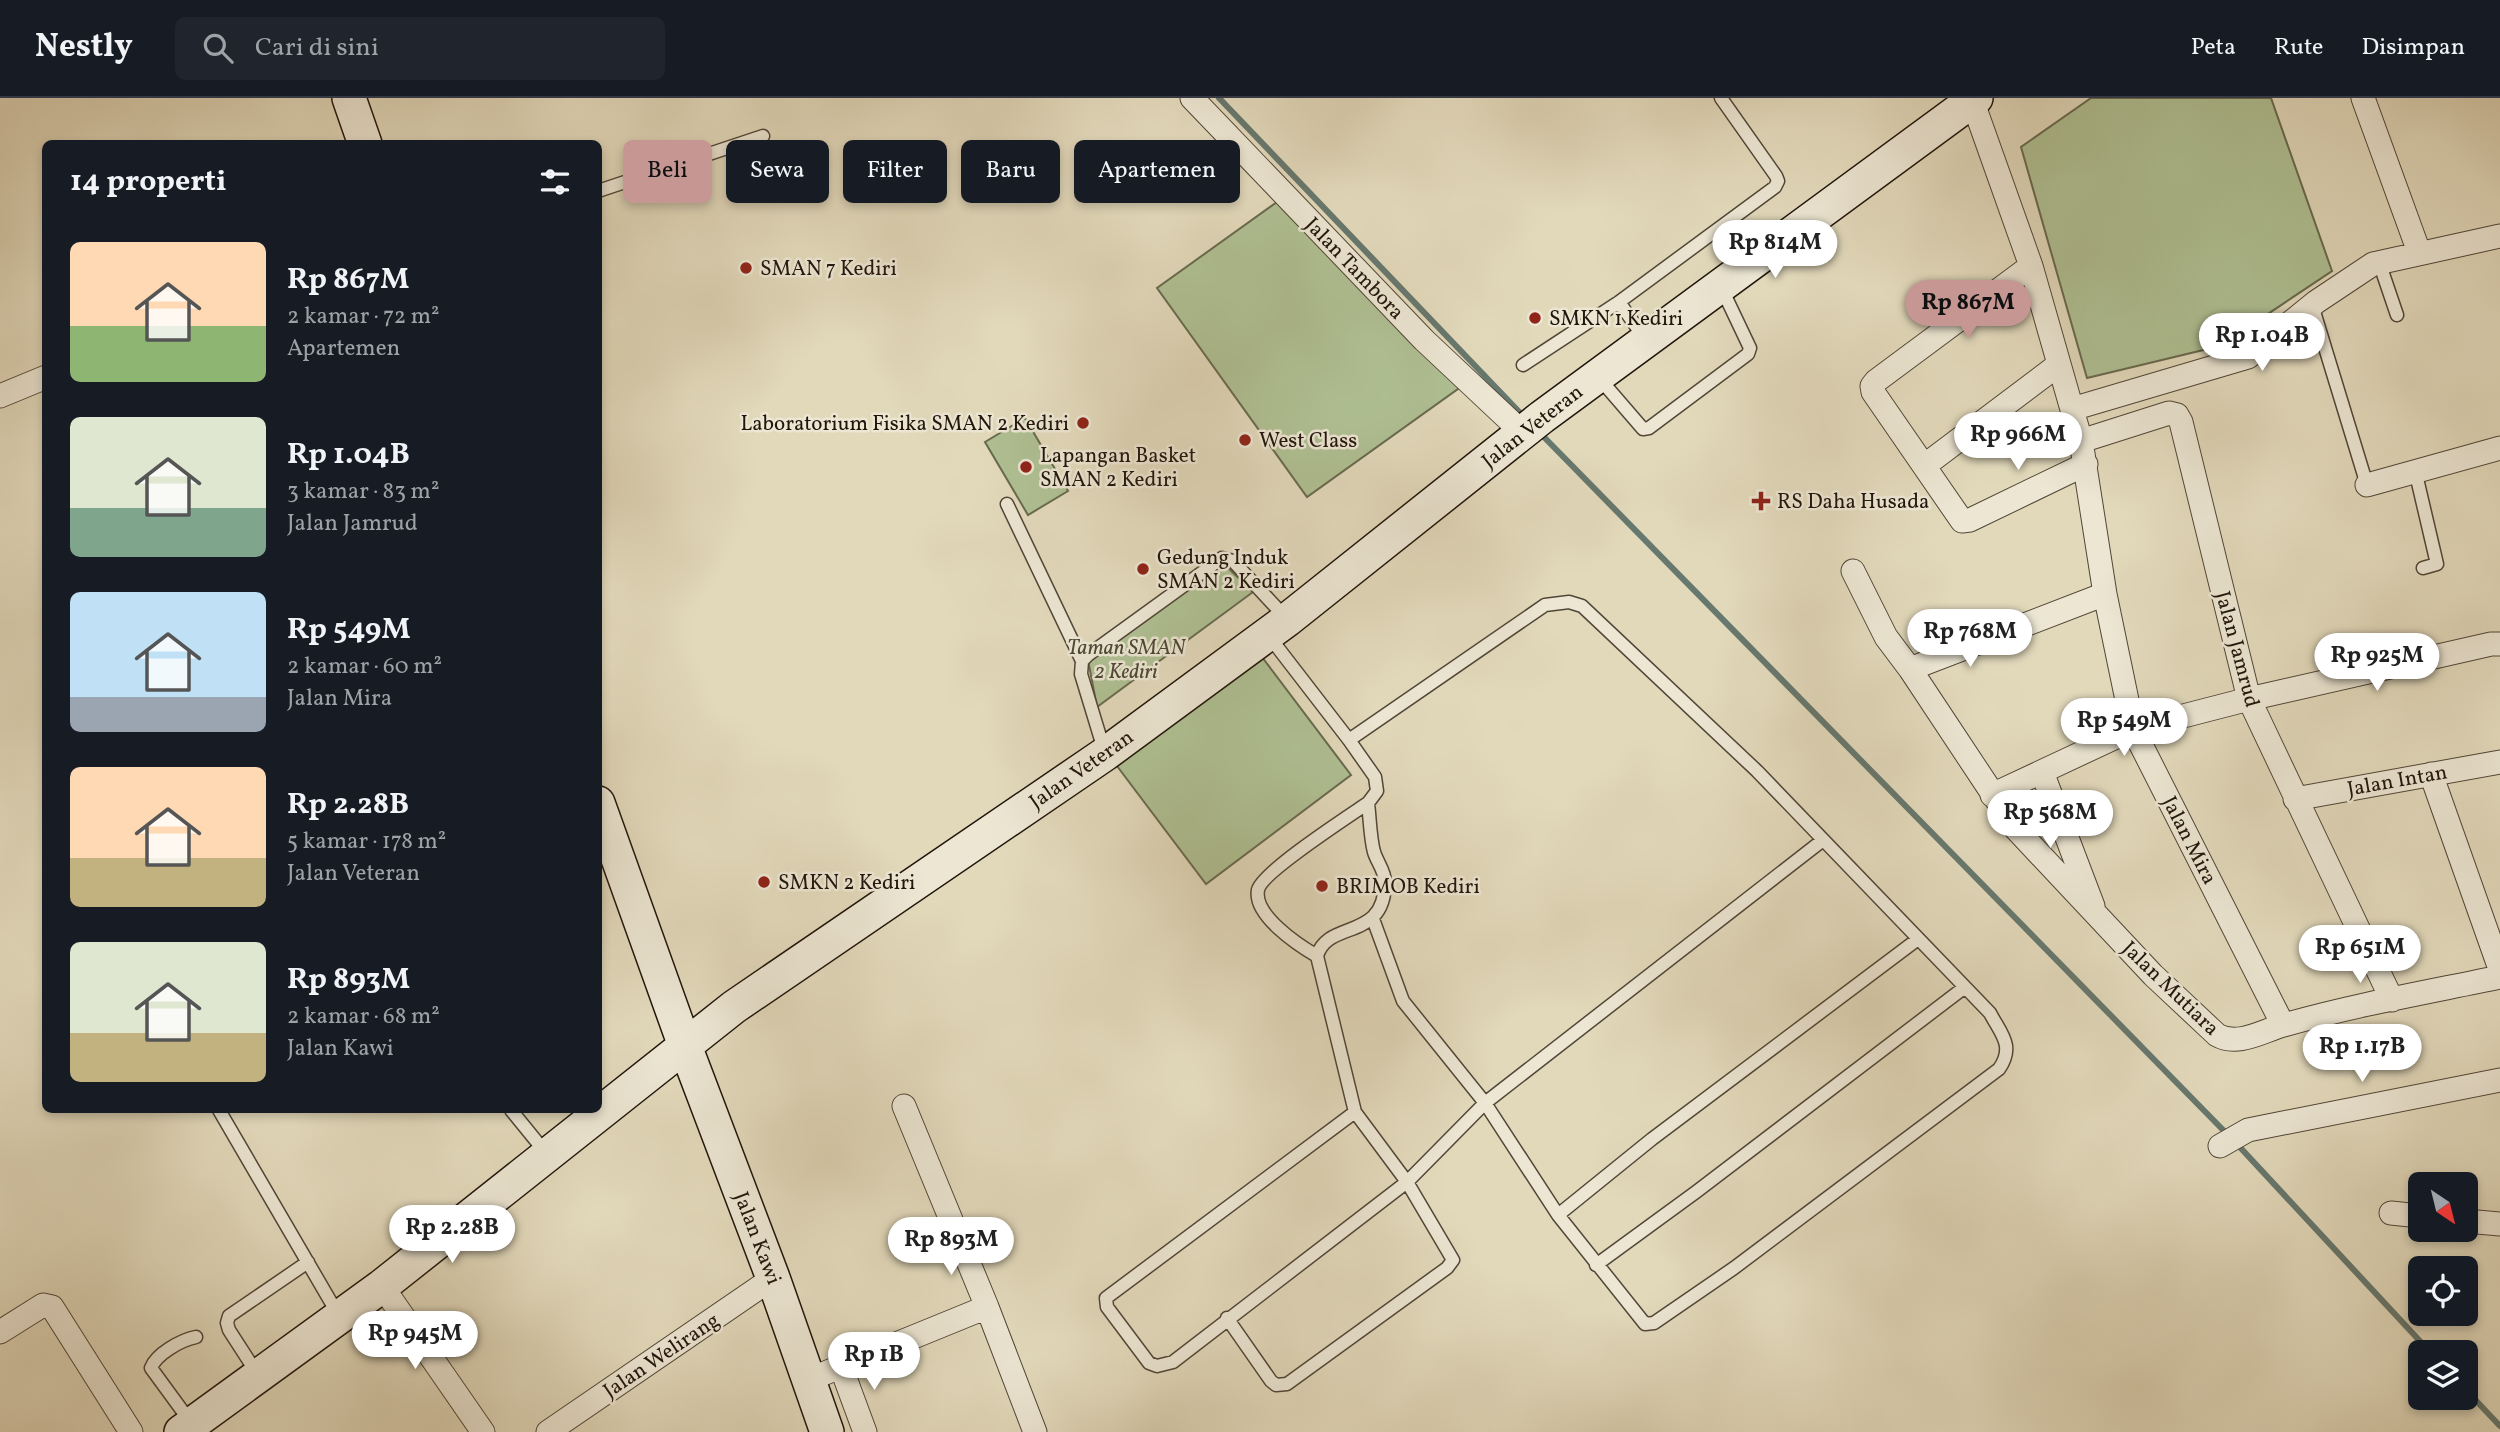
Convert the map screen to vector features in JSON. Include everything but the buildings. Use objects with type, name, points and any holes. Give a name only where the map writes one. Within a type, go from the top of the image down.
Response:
[{"type":"main road","points":[[349,98],[364,140]]},
{"type":"main road","name":"Jalan Veteran","points":[[602,1110],[734,1007],[1105,754],[1277,627],[1531,426],[1721,287],[1964,102]]},
{"type":"main road","name":"Jalan Kawi","points":[[602,814],[685,1046],[774,1278],[827,1432]]},
{"type":"main road","name":"Jalan Veteran","points":[[186,1428],[382,1286],[599,1113]]},
{"type":"street","name":"Jalan Tambora","points":[[1192,98],[1424,340],[1531,426]]},
{"type":"street","points":[[2363,98],[2419,252]]},
{"type":"street","name":"Jalan Mira","points":[[1964,102],[2031,266],[2081,441],[2105,594],[2133,729],[2283,1025]]},
{"type":"street","points":[[2072,409],[2248,357],[2312,305],[2352,276],[2379,262],[2500,236]]},
{"type":"street","points":[[2031,266],[1876,381],[1872,386],[1874,395],[1962,521],[1970,520],[2086,464]]},
{"type":"street","points":[[1924,466],[2058,365]]},
{"type":"street","points":[[0,396],[42,379]]},
{"type":"street","name":"Jalan Jamrud","points":[[2081,441],[2169,413],[2177,415],[2181,422],[2249,699],[2392,1000]]},
{"type":"street","points":[[2367,485],[2500,448]]},
{"type":"street","name":"Jalan Mutiara","points":[[1853,571],[1886,636],[2016,829],[2153,975],[2217,1035],[2226,1040],[2239,1040],[2283,1025],[2500,977]]},
{"type":"street","points":[[1910,669],[2105,594]]},
{"type":"street","points":[[1992,795],[2133,729],[2249,699],[2500,644]]},
{"type":"street","name":"Jalan Intan","points":[[2295,799],[2500,762]]},
{"type":"street","name":"Jalan Mutiara","points":[[2042,772],[2096,914]]},
{"type":"street","points":[[2431,774],[2500,969]]},
{"type":"street","points":[[2228,1142],[2248,1130],[2500,1080]]},
{"type":"street","points":[[904,1107],[987,1307],[1035,1432]]},
{"type":"street","points":[[2391,1213],[2408,1215]]},
{"type":"street","points":[[2478,1221],[2500,1224]]},
{"type":"street","name":"Jalan Welirang","points":[[548,1432],[774,1278]]},
{"type":"street","points":[[382,1286],[483,1432]]},
{"type":"street","points":[[0,1332],[43,1305],[52,1307],[122,1429]]},
{"type":"street","points":[[808,1380],[987,1307]]},
{"type":"street","points":[[841,1367],[865,1432]]},
{"type":"lane","points":[[1523,365],[1619,302],[1746,210],[1777,184],[1776,176],[1721,98]]},
{"type":"lane","points":[[602,190],[763,136]]},
{"type":"lane","points":[[2379,262],[2397,315]]},
{"type":"lane","points":[[1598,376],[1643,429],[1649,428],[1687,401],[1749,351],[1749,343],[1721,287]]},
{"type":"lane","points":[[1619,302],[1648,341]]},
{"type":"lane","points":[[2312,305],[2367,485]]},
{"type":"lane","points":[[2415,470],[2437,564],[2423,568]]},
{"type":"lane","points":[[1007,504],[1082,661],[1081,674],[1105,754]]},
{"type":"lane","points":[[1082,661],[1222,558],[1233,561],[1375,777],[1377,791],[1368,803],[1283,863],[1261,883],[1257,892],[1273,923],[1293,942],[1317,956]]},
{"type":"lane","points":[[1349,740],[1545,605],[1569,602],[1582,607],[1757,771],[1990,1013],[2005,1041],[2006,1058],[1999,1069],[1744,1260],[1654,1324],[1648,1325],[1641,1321],[1558,1215],[1485,1103],[1403,1001],[1373,919]]},
{"type":"lane","points":[[1227,1318],[1271,1381],[1276,1385],[1287,1384],[1447,1268],[1453,1260],[1407,1182],[1355,1112],[1317,956],[1324,943],[1373,919],[1382,902],[1385,878],[1374,852],[1368,803]]},
{"type":"lane","points":[[1355,1112],[1111,1293],[1105,1301],[1107,1307],[1149,1363],[1157,1366],[1173,1362],[1407,1182],[1485,1103],[1823,840]]},
{"type":"lane","points":[[1558,1215],[1652,1139],[1918,939]]},
{"type":"lane","points":[[1596,1265],[1965,987]]},
{"type":"lane","points":[[221,1113],[339,1317]]},
{"type":"lane","points":[[513,1113],[546,1154]]},
{"type":"lane","points":[[258,1375],[229,1329],[229,1316],[308,1262]]},
{"type":"lane","points":[[186,1428],[151,1368],[158,1358],[196,1336]]},
{"type":"green space","points":[[2091,98],[2271,98],[2332,271],[2220,346],[2087,378],[2021,147]]},
{"type":"green space","points":[[1281,199],[1462,386],[1307,497],[1157,288]]},
{"type":"green space","name":"Lapangan Basket SMAN 2 Kediri","points":[[1025,418],[1068,491],[1028,515],[985,442]]},
{"type":"green space","name":"Taman SMAN 2 Kediri","points":[[1223,563],[1253,592],[1097,707],[1088,660]]},
{"type":"green space","points":[[1262,657],[1351,775],[1206,884],[1117,766]]},
{"type":"waterway","points":[[1219,98],[1525,418]]},
{"type":"waterway","points":[[1540,433],[2228,1135]]},
{"type":"waterway","points":[[2236,1143],[2419,1340]]},
{"type":"waterway","points":[[2478,1403],[2500,1426]]},
{"type":"place","name":"SMAN 7 Kediri","points":[[746,268]]},
{"type":"place","name":"SMKN 1 Kediri","points":[[1535,318]]},
{"type":"place","name":"Laboratorium Fisika SMAN 2 Kediri","points":[[1083,423]]},
{"type":"place","name":"West Class","points":[[1245,440]]},
{"type":"place","name":"Lapangan Basket SMAN 2 Kediri","points":[[1026,467]]},
{"type":"place","name":"RS Daha Husada","points":[[1761,501]]},
{"type":"place","name":"Gedung Induk SMAN 2 Kediri","points":[[1143,569]]},
{"type":"place","name":"SMKN 2 Kediri","points":[[764,882]]},
{"type":"place","name":"BRIMOB Kediri","points":[[1322,886]]}]
